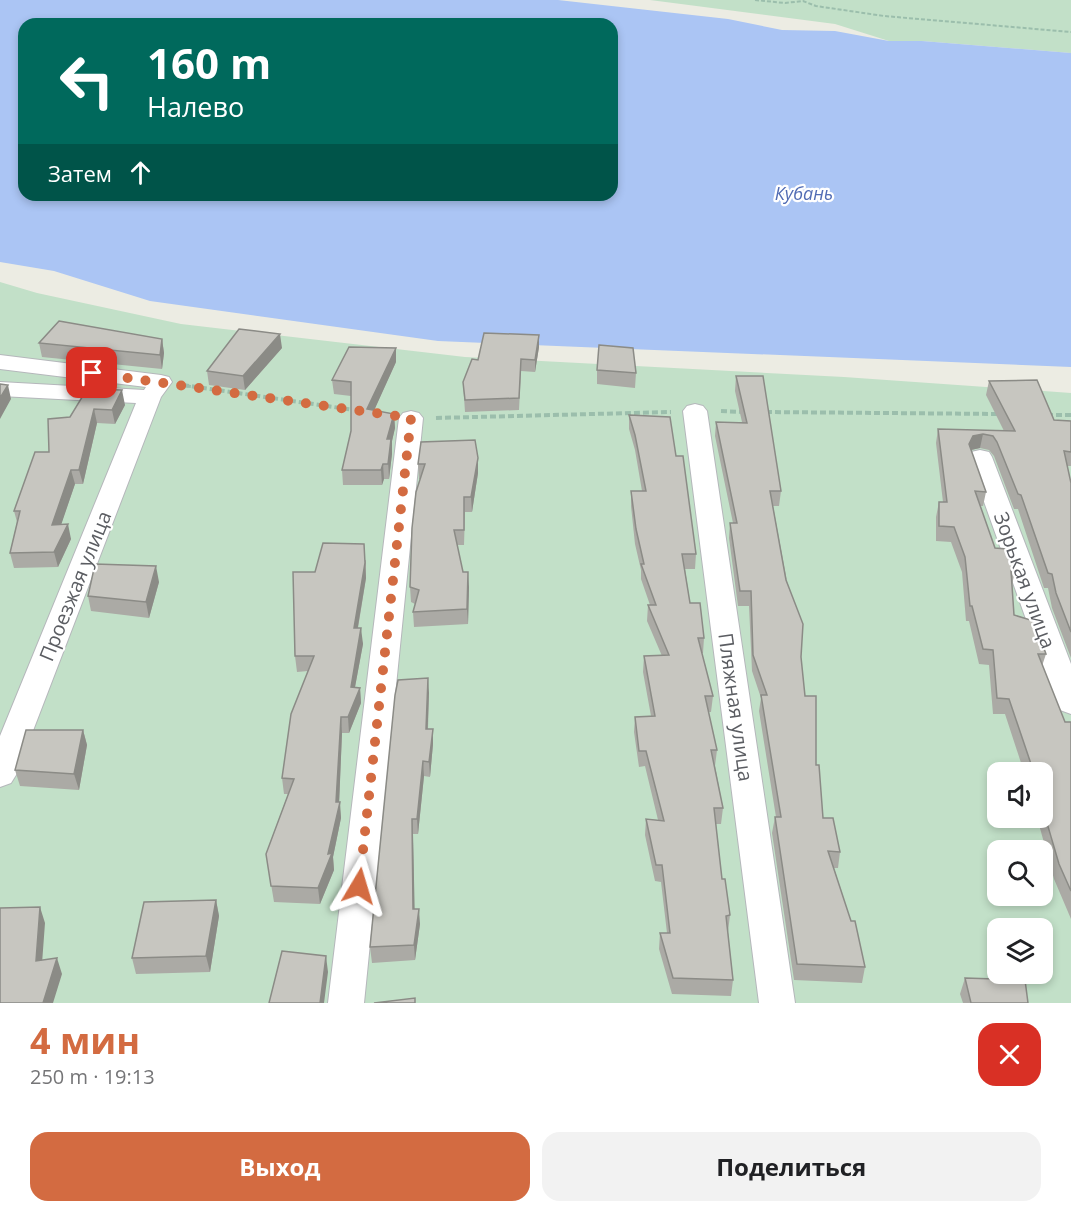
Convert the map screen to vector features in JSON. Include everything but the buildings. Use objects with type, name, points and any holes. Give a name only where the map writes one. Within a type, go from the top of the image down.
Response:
[{"type":"street","points":[[0,362],[156,389]]},
{"type":"street","points":[[0,389],[156,389]]},
{"type":"street","name":"Проезжая улица","points":[[0,775],[156,389]]},
{"type":"street","name":"Пляжная улица","points":[[695,411],[777,1003]]},
{"type":"street","points":[[346,1003],[411,418]]},
{"type":"street","name":"Зорькая улица","points":[[980,457],[1071,703]]},
{"type":"path","points":[[755,0],[785,3],[803,0],[816,6],[884,16],[1071,32]]},
{"type":"path","points":[[156,389],[366,412]]},
{"type":"path","points":[[411,418],[695,411],[754,412]]},
{"type":"path","points":[[765,412],[1012,415]]},
{"type":"path","points":[[1036,415],[1071,415]]},
{"type":"green space","points":[[650,0],[1071,0],[1071,53],[922,41],[889,41],[835,24]]},
{"type":"green space","points":[[0,282],[37,293],[181,324],[465,357],[844,377],[1071,393],[1071,1003],[0,1003]]},
{"type":"water","name":"Кубань","points":[[0,0],[558,0],[728,19],[782,30],[835,31],[889,41],[922,41],[1071,53],[1071,367],[438,341],[150,301],[54,271],[0,262]]},
{"type":"route","points":[[92,373],[411,418],[359,886]]}]
